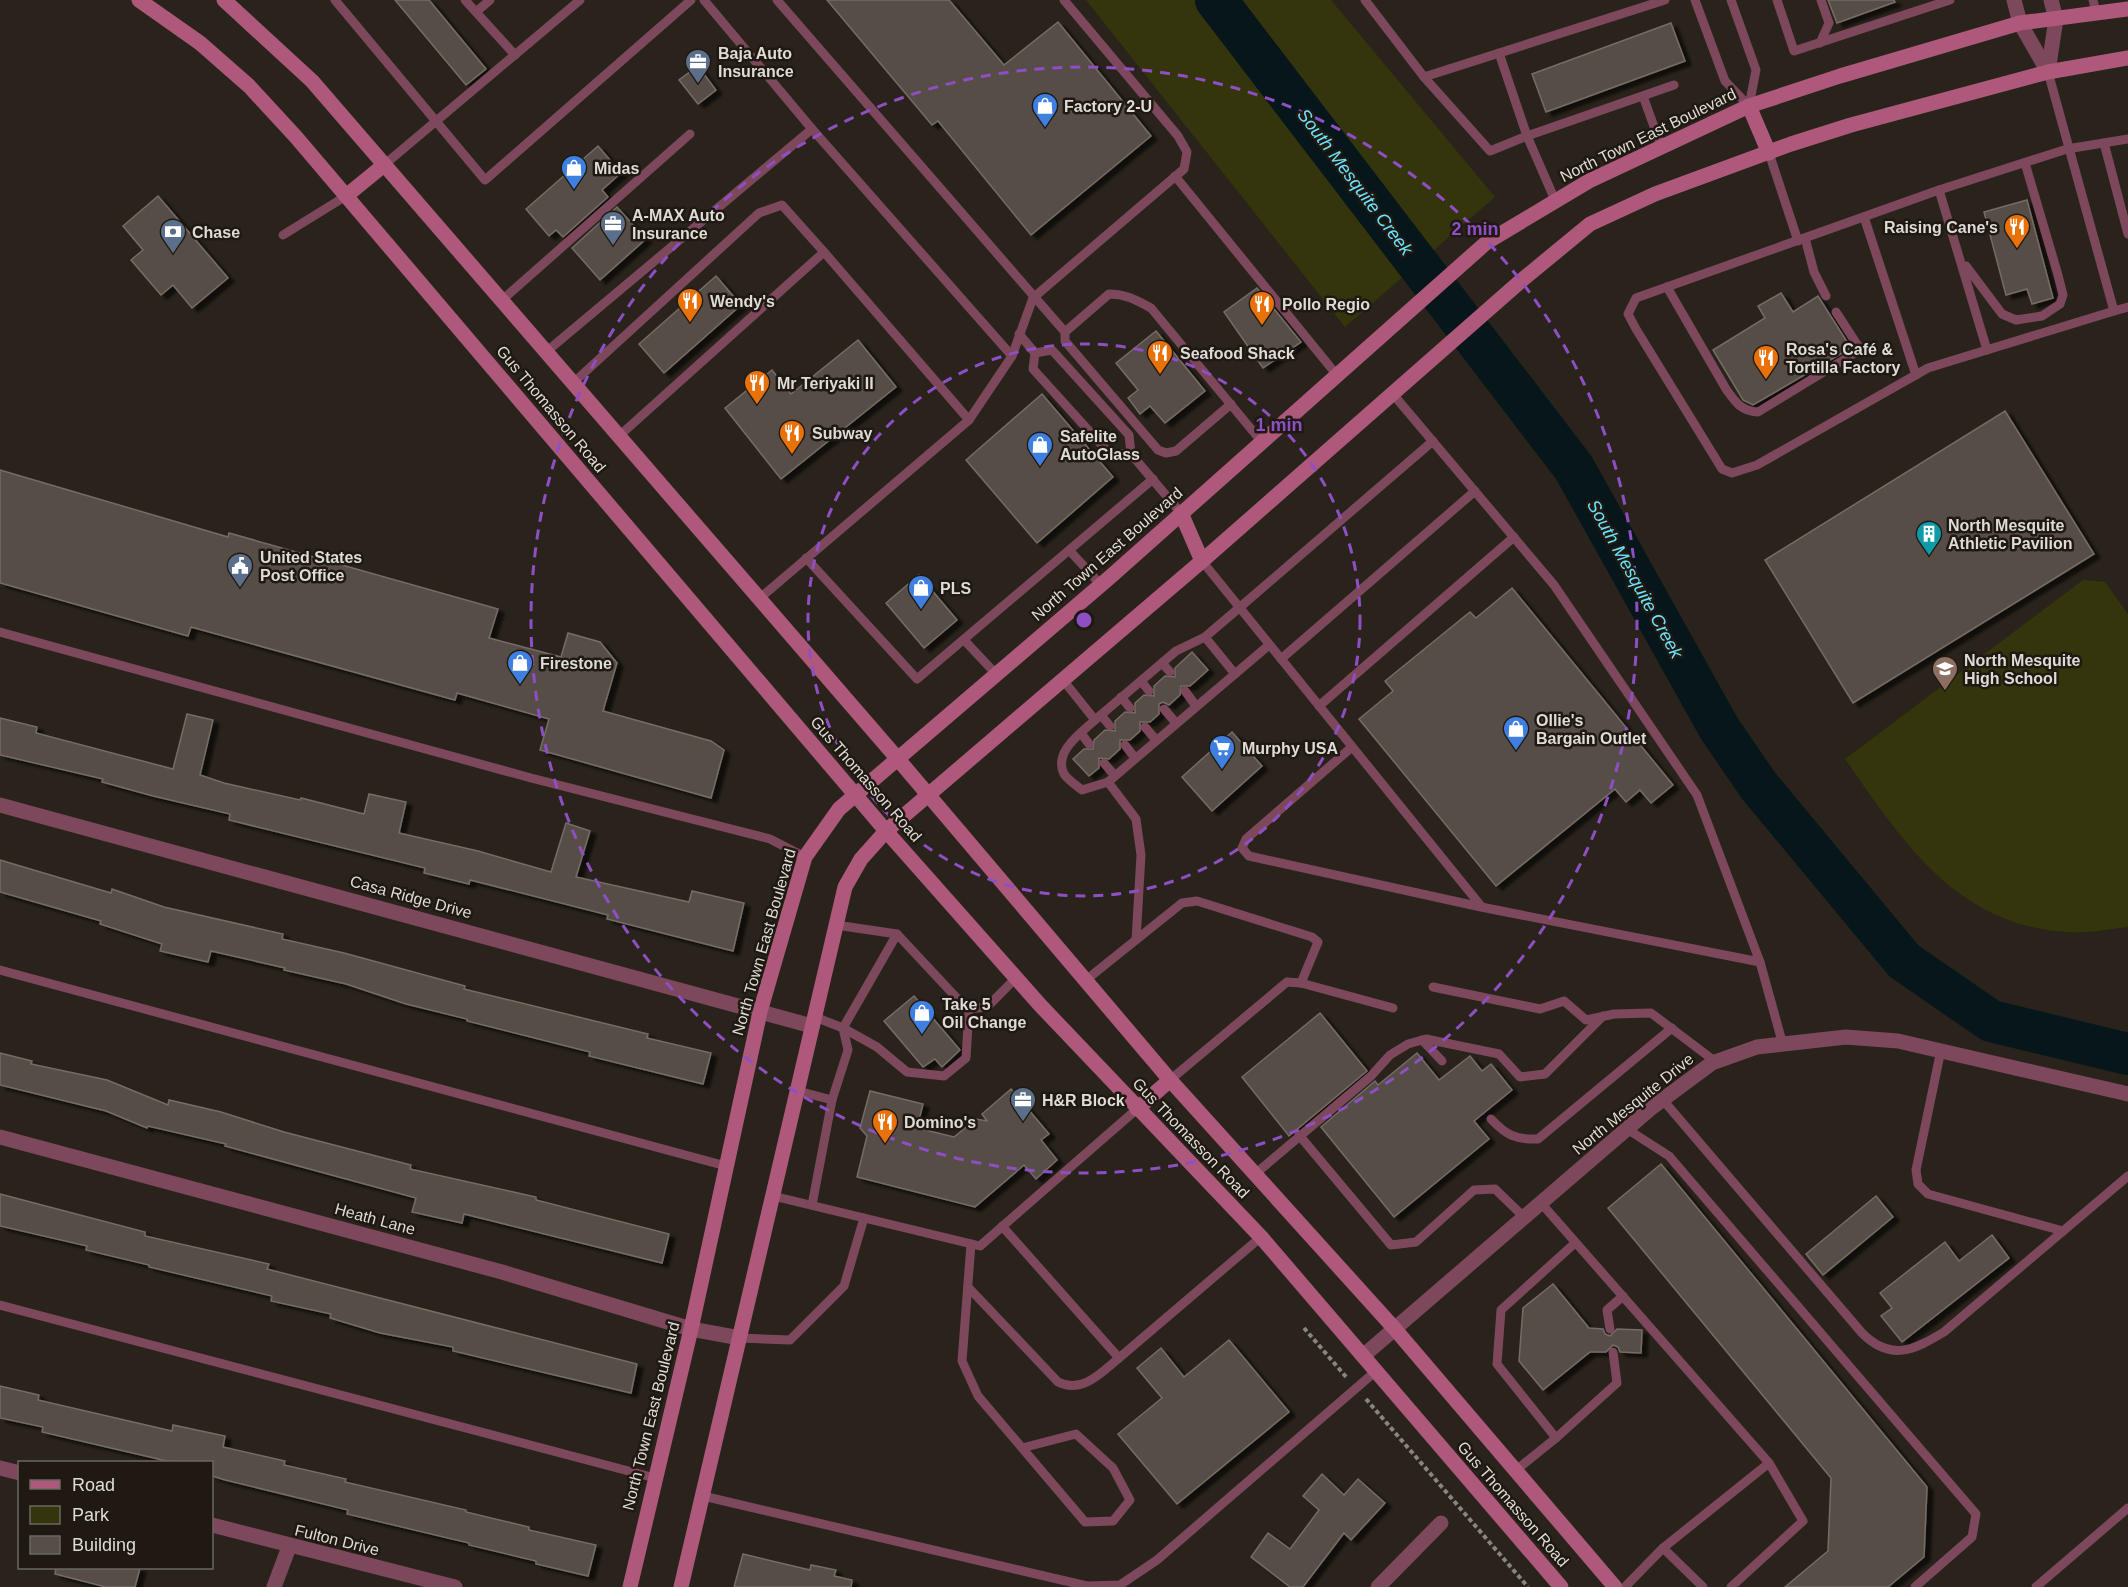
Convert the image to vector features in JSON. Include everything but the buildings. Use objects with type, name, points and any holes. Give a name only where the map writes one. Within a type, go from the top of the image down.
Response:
[{"type":"main road","name":"Gus Thomasson Road","points":[[139,0],[200,43],[249,86],[346,196],[886,831],[1016,978],[1137,1109],[1261,1237],[1561,1587]]},
{"type":"main road","name":"Gus Thomasson Road","points":[[224,0],[312,81],[897,758],[1170,1080],[1394,1328],[1615,1587]]},
{"type":"main road","name":"North Town East Boulevard","points":[[630,1587],[691,1329],[760,1012],[805,856],[839,808],[1101,585],[1487,242],[1556,200],[1661,146],[1749,106],[1840,76],[2020,23],[2056,19],[2094,7],[2128,9]]},
{"type":"main road","points":[[681,1587],[845,887],[861,859],[886,831],[1202,561],[1522,280],[1590,224],[1655,194],[1851,125],[2048,72],[2128,58]]},
{"type":"main road","points":[[1749,106],[1769,153]]},
{"type":"main road","points":[[346,196],[384,165]]},
{"type":"main road","points":[[1181,513],[1202,561]]},
{"type":"main road","points":[[1137,1109],[1170,1080]]},
{"type":"street","points":[[2014,0],[2020,23],[2048,72]]},
{"type":"street","points":[[2048,72],[2056,19],[2051,0]]},
{"type":"street","name":"Casa Ridge Drive","points":[[0,805],[760,1012],[813,1022]]},
{"type":"street","name":"North Mesquite Drive","points":[[1363,1356],[1663,1100],[1716,1062],[1757,1047],[1846,1037],[1898,1041],[2128,1094]]},
{"type":"street","name":"Heath Lane","points":[[0,1137],[502,1272],[691,1329],[740,1338]]},
{"type":"street","points":[[0,1468],[18,1472]]},
{"type":"street","points":[[1378,1587],[1441,1522]]},
{"type":"street","name":"Fulton Drive","points":[[213,1525],[289,1547],[455,1587]]},
{"type":"street","points":[[274,1587],[289,1547]]},
{"type":"lane","points":[[334,0],[485,180],[691,0]]},
{"type":"lane","points":[[465,0],[515,55]]},
{"type":"lane","points":[[476,12],[490,0]]},
{"type":"lane","points":[[384,165],[580,0]]},
{"type":"lane","points":[[704,0],[812,129],[1012,356]]},
{"type":"lane","points":[[777,0],[1033,298],[1065,332],[1065,341],[1158,450],[1166,453],[1176,451],[1231,404]]},
{"type":"lane","points":[[759,599],[969,420],[1012,356],[1033,298],[1184,169],[1187,152],[1178,136],[1064,0]]},
{"type":"lane","points":[[1365,0],[1424,77],[1490,150],[1674,85]]},
{"type":"lane","points":[[1628,0],[1636,10]]},
{"type":"lane","points":[[1424,77],[1665,0]]},
{"type":"lane","points":[[1695,0],[1725,81],[1749,106]]},
{"type":"lane","points":[[1731,0],[1756,70],[1749,106]]},
{"type":"lane","points":[[1777,0],[1794,51],[1950,0]]},
{"type":"lane","points":[[1820,43],[1829,23],[1821,0]]},
{"type":"lane","points":[[1499,53],[1527,136],[1556,200]]},
{"type":"lane","points":[[2048,72],[2067,149],[2114,311]]},
{"type":"lane","points":[[1643,96],[1661,146]]},
{"type":"lane","points":[[546,352],[812,129]]},
{"type":"lane","points":[[501,301],[690,134]]},
{"type":"lane","points":[[2128,139],[2067,149],[1939,190],[1636,298],[1628,314],[1722,468],[1732,473],[1757,465],[1928,368],[2128,307]]},
{"type":"lane","points":[[2104,143],[2128,234]]},
{"type":"lane","points":[[1769,153],[1801,240],[1826,296]]},
{"type":"lane","points":[[1960,257],[1983,292],[2002,314],[2016,320],[2027,319],[2042,316],[2060,304],[2063,295],[2058,274],[2025,164]]},
{"type":"lane","points":[[1175,176],[1336,374]]},
{"type":"lane","points":[[1939,190],[1987,350]]},
{"type":"lane","points":[[283,235],[346,196]]},
{"type":"lane","points":[[573,383],[759,213],[782,205],[969,420]]},
{"type":"lane","points":[[1864,217],[1916,375]]},
{"type":"lane","points":[[619,436],[824,252]]},
{"type":"lane","points":[[1667,287],[1726,389],[1736,404],[1748,411],[1758,412],[1858,351],[1858,346],[1836,312]]},
{"type":"lane","points":[[1065,332],[1109,294],[1123,294],[1150,308],[1261,441]]},
{"type":"lane","points":[[1019,334],[1035,353],[1033,369],[1109,453],[1131,454]]},
{"type":"lane","points":[[1035,353],[1052,350],[1129,435],[1131,454],[1181,513]]},
{"type":"lane","points":[[1392,393],[1554,585],[1697,795],[1760,962],[1783,1045]]},
{"type":"lane","points":[[1269,645],[1111,779],[1082,790],[1065,774],[1062,759],[1070,743],[1081,733],[1176,651],[1205,637],[1433,441]]},
{"type":"lane","points":[[806,558],[917,679],[1153,479]]},
{"type":"lane","points":[[1281,659],[1475,490]]},
{"type":"lane","points":[[1319,706],[1514,537]]},
{"type":"lane","points":[[1070,551],[1101,585]]},
{"type":"lane","points":[[1202,561],[1481,907]]},
{"type":"lane","points":[[0,632],[531,778],[770,839],[805,856]]},
{"type":"lane","points":[[1205,637],[1235,674]]},
{"type":"lane","points":[[964,640],[996,674]]},
{"type":"lane","points":[[1162,663],[1170,672]]},
{"type":"lane","points":[[1063,680],[1098,718],[1110,726]]},
{"type":"lane","points":[[1141,681],[1149,691]]},
{"type":"lane","points":[[1185,691],[1196,706]]},
{"type":"lane","points":[[1121,698],[1130,708]]},
{"type":"lane","points":[[1164,709],[1176,723]]},
{"type":"lane","points":[[1145,727],[1156,740]]},
{"type":"lane","points":[[1081,733],[1089,744]]},
{"type":"lane","points":[[1125,745],[1135,758]]},
{"type":"lane","points":[[1352,747],[1246,839],[1242,848],[1249,856],[1481,907],[1760,962]]},
{"type":"lane","points":[[1104,763],[1111,779],[1136,819],[1141,855],[1136,940]]},
{"type":"lane","points":[[1086,980],[1182,903],[1197,901],[1312,937],[1317,942],[1301,983]]},
{"type":"lane","points":[[813,1022],[843,1028],[877,1047],[907,1072],[944,1076],[966,1058],[969,1009],[897,934],[836,925]]},
{"type":"lane","points":[[812,1205],[832,1100],[848,1050],[843,1028],[897,934]]},
{"type":"lane","points":[[0,970],[726,1166]]},
{"type":"lane","points":[[969,1009],[987,1007],[1016,978]]},
{"type":"lane","points":[[1170,1080],[1287,982],[1301,983],[1393,1008]]},
{"type":"lane","points":[[1433,987],[1540,1009],[1564,1001],[1586,1020],[1603,1016],[1651,1013],[1716,1062]]},
{"type":"lane","points":[[1254,1175],[1371,1076],[1390,1055],[1408,1044],[1422,1040],[1499,1054],[1520,1077],[1545,1074],[1603,1016]]},
{"type":"lane","points":[[1491,1119],[1504,1132],[1518,1139],[1538,1139],[1671,1028]]},
{"type":"lane","points":[[1422,1040],[1442,1061]]},
{"type":"lane","points":[[1941,1050],[1916,1170],[1918,1184],[1928,1194],[2063,1231]]},
{"type":"lane","points":[[798,1091],[832,1100]]},
{"type":"lane","points":[[1663,1100],[1862,1333],[1884,1349],[1901,1352],[1925,1344],[1944,1332],[2128,1176]]},
{"type":"lane","points":[[773,1196],[980,1246],[1137,1109]]},
{"type":"lane","points":[[1627,1129],[1669,1156],[1976,1514],[1972,1537],[1915,1587]]},
{"type":"lane","points":[[1299,1136],[1391,1245],[1416,1242],[1474,1190],[1495,1189],[1524,1217]]},
{"type":"lane","points":[[1541,1203],[1769,1463],[1803,1521],[1731,1587]]},
{"type":"lane","points":[[740,1338],[790,1340],[844,1286],[864,1218]]},
{"type":"lane","points":[[1002,1226],[1119,1358]]},
{"type":"lane","points":[[968,1287],[1058,1382],[1067,1386],[1091,1381],[1261,1237]]},
{"type":"lane","points":[[1556,1438],[1497,1364],[1501,1310],[1575,1243]]},
{"type":"lane","points":[[971,1244],[962,1361],[978,1396],[1084,1522],[1113,1521],[1130,1500],[1113,1468],[1076,1434],[1022,1448]]},
{"type":"lane","points":[[1610,1329],[1607,1310],[1623,1296]]},
{"type":"lane","points":[[0,1305],[655,1478]]},
{"type":"lane","points":[[1515,1471],[1617,1383],[1613,1352]]},
{"type":"lane","points":[[703,1496],[1087,1586],[1120,1585],[1157,1560],[1376,1371]]},
{"type":"lane","points":[[1625,1587],[1664,1548],[1769,1463]]},
{"type":"lane","points":[[2036,1587],[2128,1508]]},
{"type":"lane","points":[[1664,1548],[1703,1587]]},
{"type":"path","points":[[1304,1328],[1528,1587]]},
{"type":"green space","points":[[1086,0],[1331,0],[1495,197],[1345,327]]},
{"type":"green space","points":[[2083,580],[2105,582],[2128,614],[2128,927],[2090,932],[2068,932],[2029,926],[1994,914],[1964,897],[1912,849],[1845,759]]},
{"type":"waterway","name":"South Mesquite Creek","points":[[1216,0],[1574,468],[1719,728],[1758,785],[1904,961],[1991,1021],[2128,1054]]},
{"type":"place","name":"Baja Auto Insurance","points":[[698,85]]},
{"type":"place","name":"Factory 2-U","points":[[1045,129]]},
{"type":"place","name":"Midas","points":[[574,191]]},
{"type":"place","name":"A-MAX Auto Insurance","points":[[613,247]]},
{"type":"place","name":"Raising Cane's","points":[[2017,250]]},
{"type":"place","name":"Chase","points":[[173,255]]},
{"type":"place","name":"Wendy's","points":[[690,324]]},
{"type":"place","name":"Pollo Regio","points":[[1262,327]]},
{"type":"place","name":"Seafood Shack","points":[[1160,376]]},
{"type":"place","name":"Rosa's Café & Tortilla Factory","points":[[1766,381]]},
{"type":"place","name":"Mr Teriyaki II","points":[[757,406]]},
{"type":"place","name":"Subway","points":[[792,456]]},
{"type":"place","name":"Safelite AutoGlass","points":[[1040,468]]},
{"type":"place","name":"North Mesquite Athletic Pavilion","points":[[1929,557]]},
{"type":"place","name":"United States Post Office","points":[[240,589]]},
{"type":"place","name":"PLS","points":[[921,611]]},
{"type":"place","name":"Firestone","points":[[520,686]]},
{"type":"place","name":"North Mesquite High School","points":[[1945,692]]},
{"type":"place","name":"Ollie's Bargain Outlet","points":[[1516,752]]},
{"type":"place","name":"Murphy USA","points":[[1222,771]]},
{"type":"place","name":"Take 5 Oil Change","points":[[922,1036]]},
{"type":"place","name":"H&R Block","points":[[1023,1123]]},
{"type":"place","name":"Domino's","points":[[885,1145]]}]
